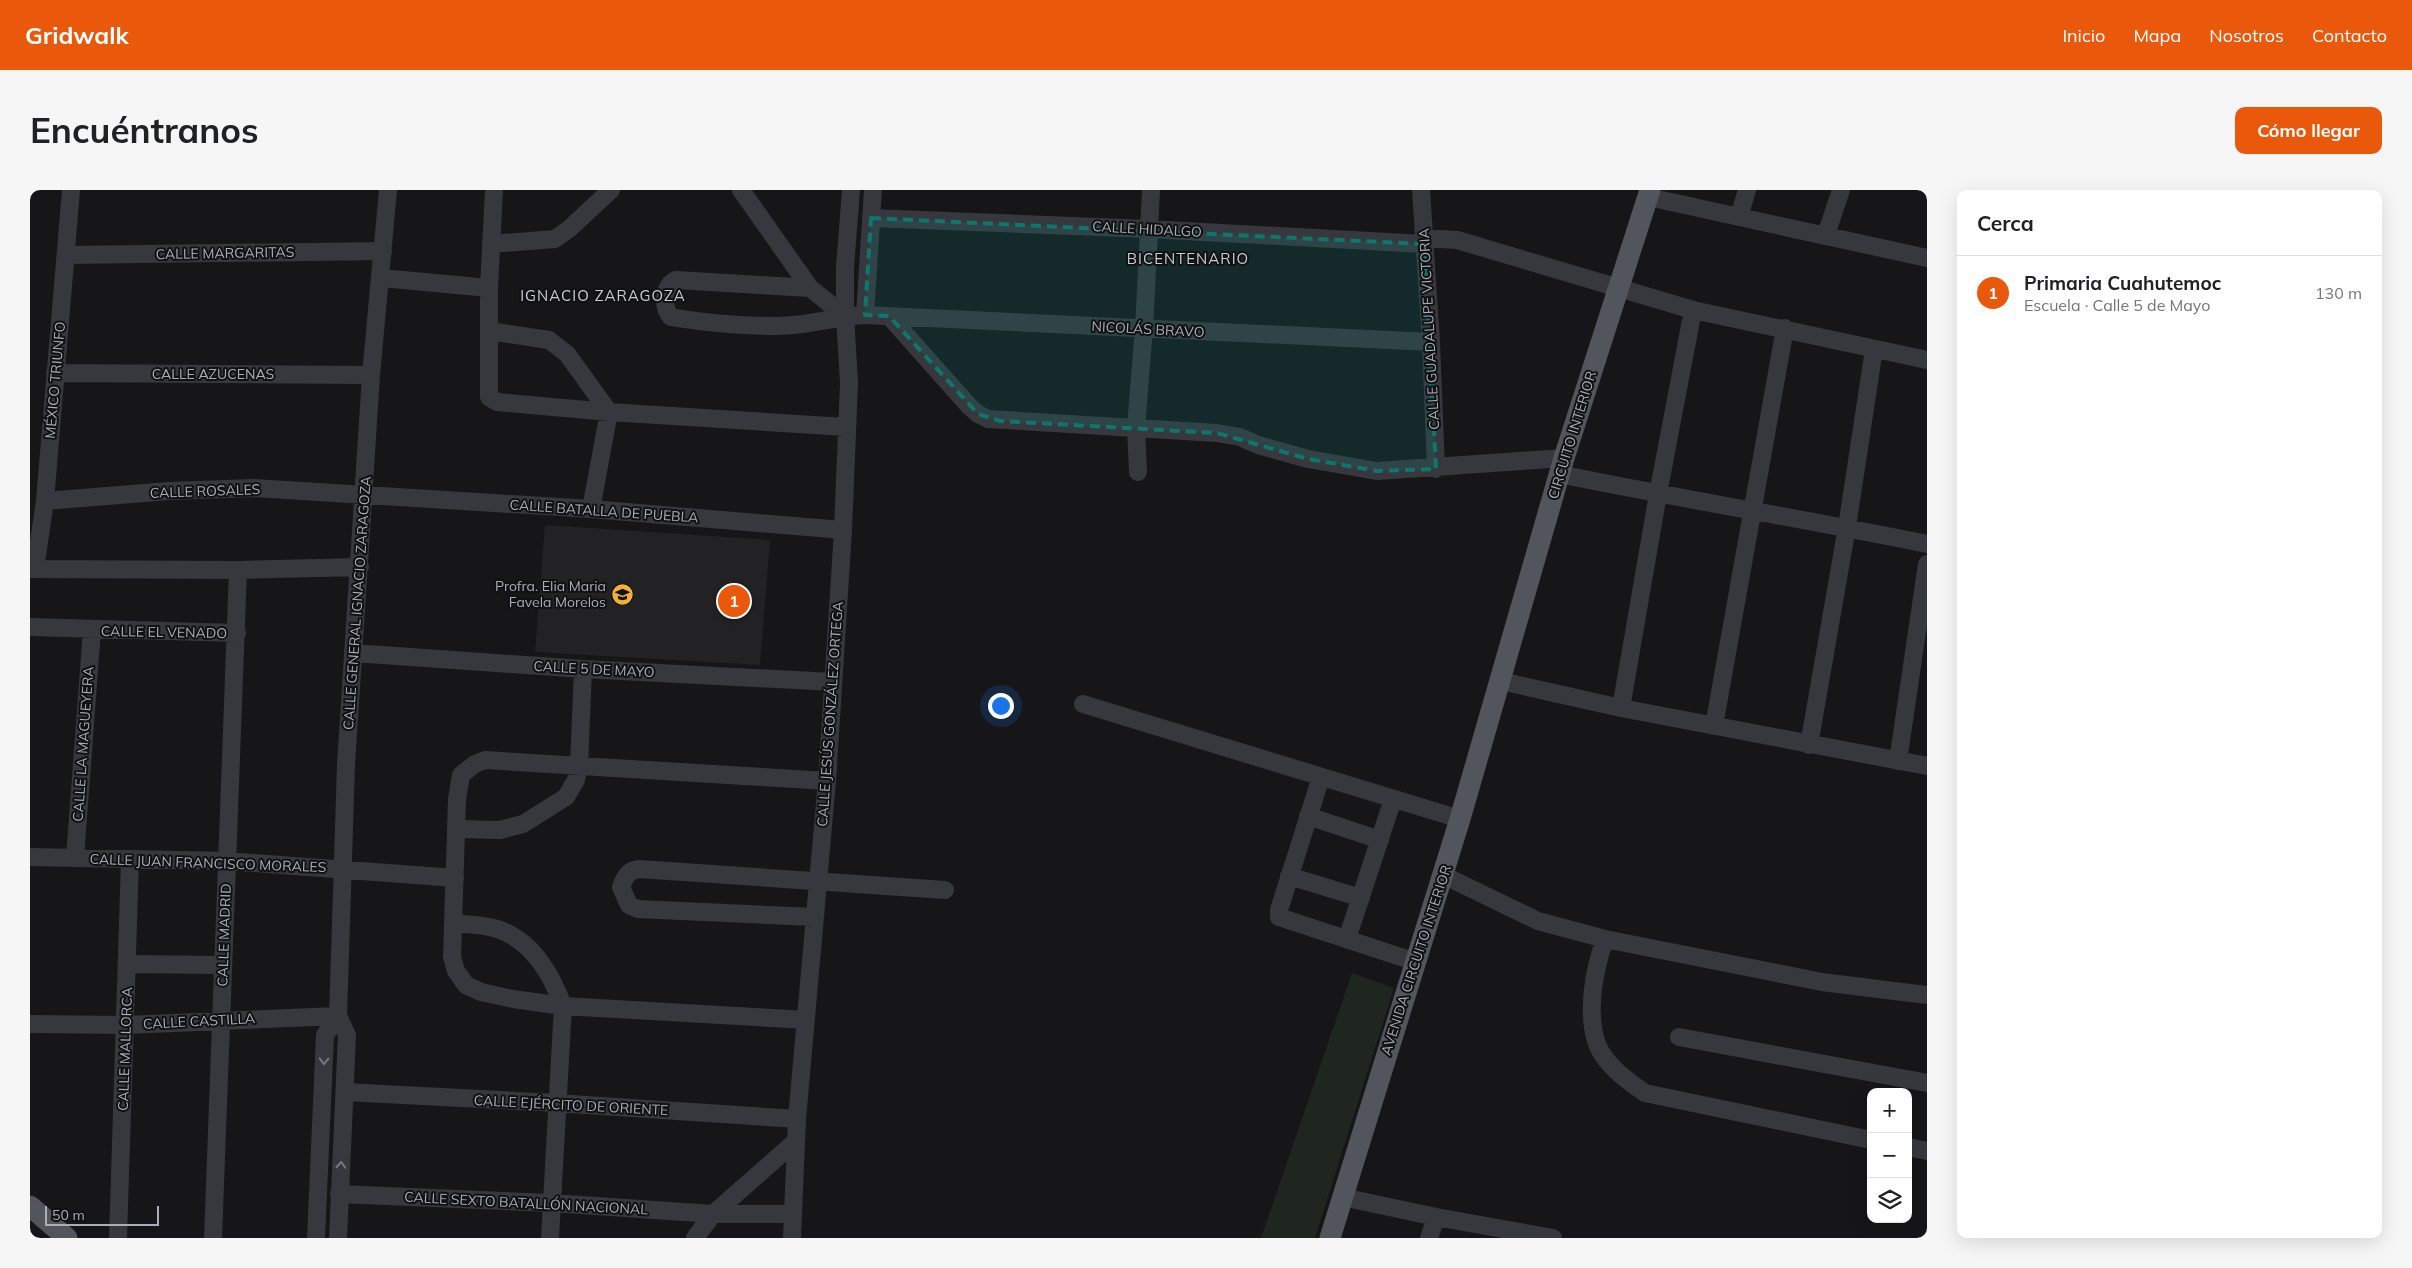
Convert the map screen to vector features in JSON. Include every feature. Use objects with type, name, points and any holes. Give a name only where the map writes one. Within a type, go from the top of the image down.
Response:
[{"type":"main road","name":"CIRCUITO INTERIOR","points":[[1500,681],[1562,466],[1649,194]]},
{"type":"main road","name":"AVENIDA CIRCUITO INTERIOR","points":[[1330,1238],[1443,875],[1500,681]]},
{"type":"main road","points":[[30,1206],[68,1238]]},
{"type":"street","name":"MÉXICO TRIUNFO","points":[[32,569],[67,255],[71,190]]},
{"type":"street","name":"CALLE GENERAL IGNACIO ZARAGOZA","points":[[338,1238],[347,1035],[338,1016],[341,869],[371,375],[388,190]]},
{"type":"street","points":[[494,190],[489,288],[489,397],[498,402],[610,412],[846,428]]},
{"type":"street","points":[[491,244],[555,239],[569,229],[611,190]]},
{"type":"street","points":[[741,190],[810,288],[845,316]]},
{"type":"street","name":"CALLE JESÚS GONZÁLEZ ORTEGA","points":[[792,1238],[797,1119],[826,781],[843,530],[849,384],[845,316],[845,267],[852,190]]},
{"type":"street","points":[[865,314],[872,190]]},
{"type":"street","points":[[1138,472],[1136,427],[1144,329],[1151,190]]},
{"type":"street","name":"CALLE GUADALUPE VICTORIA","points":[[1421,190],[1431,342],[1436,469]]},
{"type":"street","points":[[1739,217],[1747,190]]},
{"type":"street","points":[[1826,235],[1841,190]]},
{"type":"street","points":[[1649,194],[1739,217],[1927,258]]},
{"type":"street","name":"CALLE HIDALGO","points":[[871,218],[1462,241],[1619,286],[1693,310],[1785,328],[1927,360]]},
{"type":"street","name":"CALLE MARGARITAS","points":[[67,255],[383,251]]},
{"type":"street","points":[[381,278],[489,288]]},
{"type":"street","name":"NICOLÁS BRAVO","points":[[810,288],[676,280],[668,286],[666,291],[668,313],[674,318],[762,326],[811,323],[865,314],[1431,342]]},
{"type":"street","points":[[1621,708],[1658,494],[1693,310]]},
{"type":"street","points":[[889,316],[978,414],[1000,421],[1136,427],[1217,433],[1240,437],[1258,445],[1308,459],[1378,471],[1562,466],[1658,494],[1752,509],[1927,544]]},
{"type":"street","points":[[1714,726],[1785,328]]},
{"type":"street","points":[[489,331],[549,340],[567,354],[610,412],[591,510]]},
{"type":"street","points":[[1809,745],[1847,527],[1874,349]]},
{"type":"street","name":"CALLE AZUCENAS","points":[[54,373],[371,375]]},
{"type":"street","name":"CALLE ROSALES","points":[[40,502],[169,490],[254,488],[365,495]]},
{"type":"street","name":"CALLE BATALLA DE PUEBLA","points":[[365,495],[591,510],[843,530]]},
{"type":"street","points":[[1898,761],[1927,564]]},
{"type":"street","points":[[32,569],[238,570],[360,567]]},
{"type":"street","name":"CALLE MADRID","points":[[213,1238],[238,570]]},
{"type":"street","name":"CALLE EL VENADO","points":[[30,627],[237,633]]},
{"type":"street","name":"CALLE LA MAGUEYERA","points":[[75,858],[92,630]]},
{"type":"street","name":"CALLE 5 DE MAYO","points":[[354,653],[583,669],[833,682]]},
{"type":"street","points":[[458,829],[500,830],[523,824],[566,797],[576,780],[579,766],[583,669]]},
{"type":"street","points":[[1500,681],[1621,708],[1927,766]]},
{"type":"street","points":[[1083,704],[1460,819]]},
{"type":"street","points":[[806,1020],[563,1006],[480,992],[466,985],[456,971],[452,957],[459,781],[465,771],[485,760],[826,781]]},
{"type":"street","points":[[1321,777],[1289,876],[1279,910],[1279,917],[1416,962]]},
{"type":"street","points":[[1347,939],[1393,799]]},
{"type":"street","points":[[1308,816],[1380,840]]},
{"type":"street","name":"CALLE JUAN FRANCISCO MORALES","points":[[30,857],[227,861],[455,878]]},
{"type":"street","name":"CALLE MALLORCA","points":[[118,1238],[130,860]]},
{"type":"street","points":[[814,917],[638,909],[629,905],[621,887],[625,876],[632,870],[639,869],[945,890]]},
{"type":"street","points":[[1443,875],[1538,922],[1605,939],[1822,982],[1927,995]]},
{"type":"street","points":[[1289,876],[1361,898]]},
{"type":"street","points":[[454,923],[506,932],[522,941],[551,977],[563,1006],[556,1103],[550,1238]]},
{"type":"street","points":[[1605,939],[1598,959],[1592,1015],[1598,1046],[1613,1067],[1625,1079],[1645,1093],[1867,1139]]},
{"type":"street","points":[[128,964],[223,964]]},
{"type":"street","points":[[316,1238],[325,1035],[338,1016]]},
{"type":"street","name":"CALLE CASTILLA","points":[[30,1024],[126,1024],[338,1016]]},
{"type":"street","points":[[30,1024],[30,1032]]},
{"type":"street","points":[[1679,1037],[1927,1083]]},
{"type":"street","name":"CALLE EJÉRCITO DE ORIENTE","points":[[345,1092],[556,1103],[797,1119]]},
{"type":"street","points":[[321,1136],[342,1137]]},
{"type":"street","points":[[696,1238],[713,1214],[796,1141]]},
{"type":"street","points":[[1912,1148],[1927,1151]]},
{"type":"street","name":"CALLE SEXTO BATALLÓN NACIONAL","points":[[339,1194],[552,1203],[713,1214],[793,1214]]},
{"type":"street","points":[[1342,1197],[1436,1217],[1553,1238]]},
{"type":"street","points":[[317,1214],[338,1214]]},
{"type":"street","points":[[1429,1238],[1436,1217]]},
{"type":"highlighted area","points":[[871,218],[1424,244],[1436,469],[1377,471],[1308,459],[1217,433],[1000,421],[978,414],[889,316],[865,315]]},
{"type":"shaded area","name":"Profra. Elia Maria Favela Morelos","points":[[545,525],[770,540],[760,665],[535,652]]},
{"type":"shaded area","points":[[1352,973],[1394,988],[1315,1238],[1261,1238]]},
{"type":"place","name":"Profra. Elia Maria Favela Morelos","points":[[622,594]]},
{"type":"place","name":"Primaria Cuahutemoc","points":[[734,601]]},
{"type":"district","name":"BICENTENARIO","points":[[1188,259]]},
{"type":"district","name":"IGNACIO ZARAGOZA","points":[[603,296]]}]
